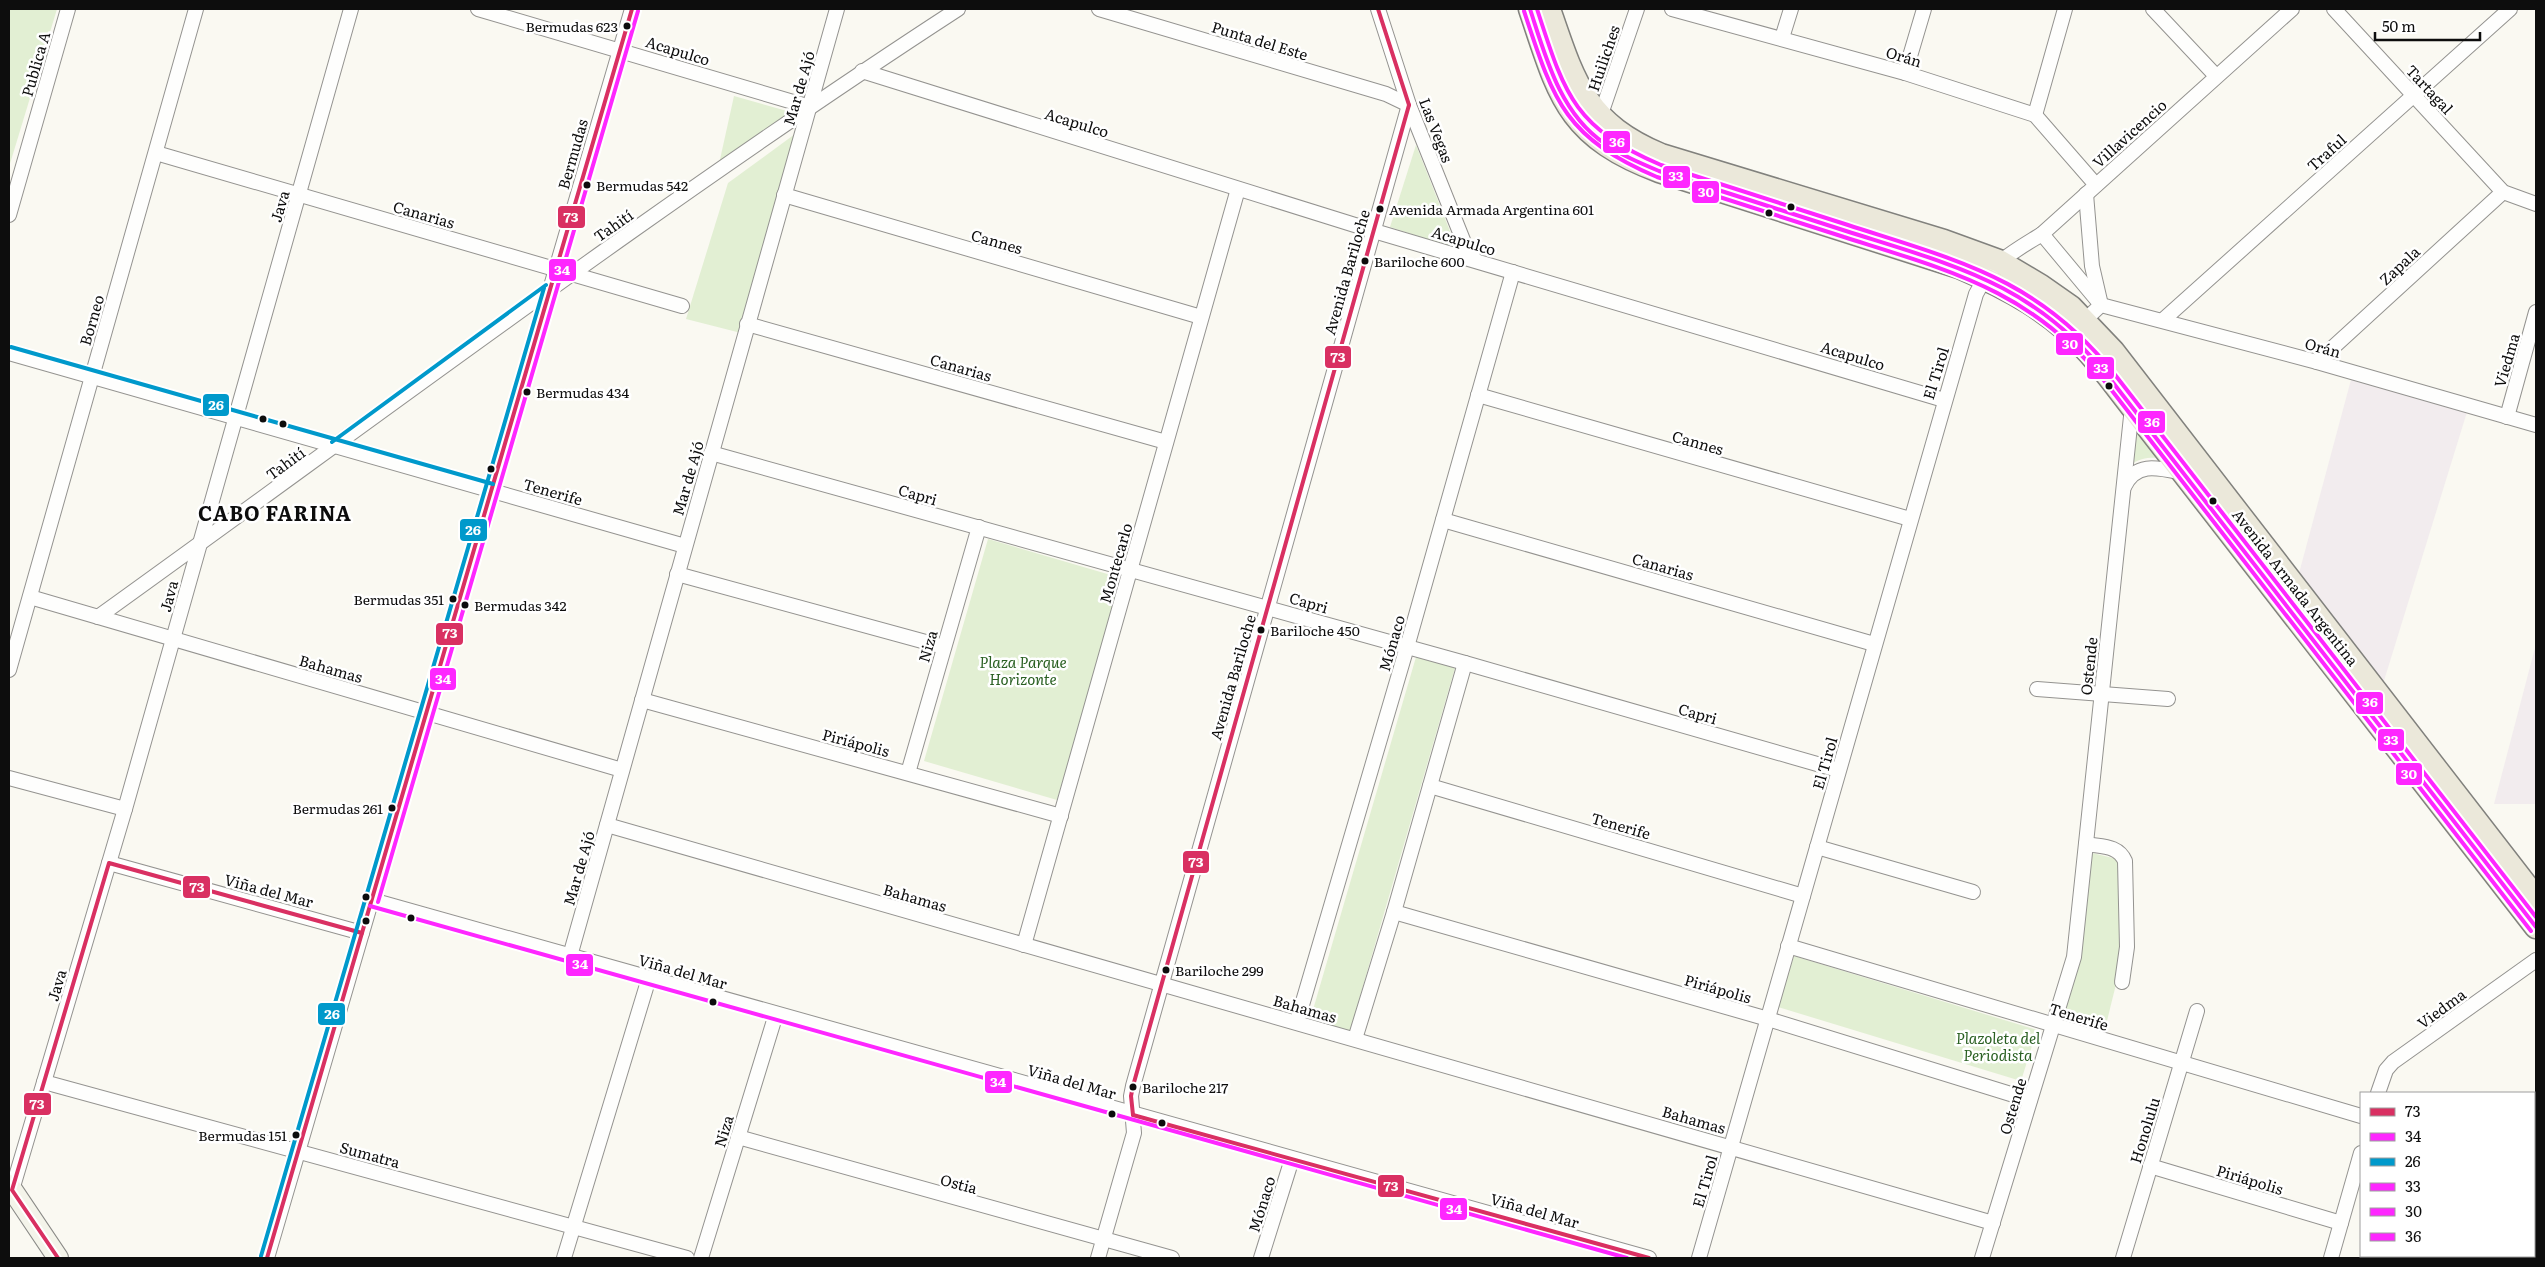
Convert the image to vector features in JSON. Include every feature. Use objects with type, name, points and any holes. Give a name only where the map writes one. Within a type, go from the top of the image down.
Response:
[{"type":"main road","name":"Avenida Armada Argentina","points":[[1530,9],[1562,97],[1578,120],[1602,144],[1625,157],[1659,171],[1959,267],[2027,300],[2057,322],[2090,353],[2536,927]]},
{"type":"main road","name":"Avenida Armada Argentina","points":[[1549,9],[1573,76],[1600,117],[1626,138],[1661,155],[1944,240],[1999,261],[2058,297],[2093,312],[2131,375],[2536,898]]},
{"type":"main road","points":[[10,1188],[58,1258]]},
{"type":"street","name":"Publica A","points":[[9,215],[68,9]]},
{"type":"street","name":"Borneo","points":[[9,670],[196,9]]},
{"type":"street","name":"Java","points":[[10,1188],[44,1082],[125,809],[352,9]]},
{"type":"street","name":"Acapulco","points":[[478,9],[810,107]]},
{"type":"street","name":"Bermudas","points":[[267,1258],[632,9]]},
{"type":"street","name":"Mar de Ajó","points":[[570,956],[837,9]]},
{"type":"street","name":"Tahití","points":[[98,617],[572,274],[810,107],[958,9]]},
{"type":"street","name":"Punta del Este","points":[[1099,9],[1386,94],[1410,105]]},
{"type":"street","name":"Las Vegas","points":[[1378,9],[1410,105],[1462,237],[1475,260]]},
{"type":"street","name":"Huiliches","points":[[1600,117],[1637,9]]},
{"type":"street","name":"Orán","points":[[1672,9],[1905,72],[2035,114]]},
{"type":"street","points":[[1782,38],[1791,9]]},
{"type":"street","points":[[1905,72],[1924,9]]},
{"type":"street","points":[[2065,9],[2035,114],[2096,184]]},
{"type":"street","points":[[2153,9],[2216,76]]},
{"type":"street","name":"Villavicencio","points":[[1984,278],[1999,261],[2042,234],[2292,9]]},
{"type":"street","name":"Tartagal","points":[[2334,9],[2502,192]]},
{"type":"street","name":"Traful","points":[[2163,320],[2510,9]]},
{"type":"street","name":"Acapulco","points":[[862,72],[1374,231],[1944,400]]},
{"type":"street","name":"Avenida Bariloche","points":[[1098,1258],[1134,1133],[1131,1096],[1133,1086],[1410,105]]},
{"type":"street","name":"Canarias","points":[[156,153],[682,306]]},
{"type":"street","name":"Montecarlo","points":[[1024,945],[1238,189]]},
{"type":"street","points":[[2502,192],[2536,204]]},
{"type":"street","name":"Zapala","points":[[2317,362],[2502,192]]},
{"type":"street","points":[[2086,194],[2092,266],[2093,312]]},
{"type":"street","name":"Cannes","points":[[784,195],[1202,317]]},
{"type":"street","points":[[2042,234],[2093,312]]},
{"type":"street","name":"Mónaco","points":[[1296,1022],[1407,647],[1513,272]]},
{"type":"street","name":"El Tirol","points":[[1699,1258],[1944,400],[1976,294],[1984,278]]},
{"type":"street","name":"Orán","points":[[2093,312],[2163,320],[2536,425]]},
{"type":"street","name":"Viedma","points":[[2507,417],[2536,312]]},
{"type":"street","name":"Canarias","points":[[748,324],[1166,442]]},
{"type":"street","name":"Tenerife","points":[[9,353],[685,546]]},
{"type":"street","name":"Cannes","points":[[1478,396],[1910,519]]},
{"type":"street","name":"Ostende","points":[[1982,1258],[2074,957],[2121,492],[2132,407]]},
{"type":"street","name":"Capri","points":[[711,453],[1465,663],[1838,770]]},
{"type":"street","name":"Ostende","points":[[2121,492],[2129,476],[2136,471],[2154,469],[2183,473]]},
{"type":"street","name":"Canarias","points":[[1443,520],[1874,644]]},
{"type":"street","name":"Niza","points":[[908,773],[979,527]]},
{"type":"street","points":[[677,574],[944,647]]},
{"type":"street","name":"Bahamas","points":[[30,597],[622,770]]},
{"type":"street","points":[[1355,1039],[1394,912],[1465,663]]},
{"type":"street","points":[[2037,689],[2168,699]]},
{"type":"street","name":"Piriápolis","points":[[642,700],[1061,816]]},
{"type":"street","points":[[9,778],[125,809]]},
{"type":"street","name":"Tenerife","points":[[1430,786],[1803,896]]},
{"type":"street","name":"Bahamas","points":[[607,825],[1161,985],[1731,1146],[1993,1223]]},
{"type":"street","points":[[2086,844],[2116,849],[2121,853],[2125,861],[2127,947],[2122,982]]},
{"type":"street","points":[[1816,847],[1973,892]]},
{"type":"street","name":"Viña del Mar","points":[[109,863],[362,933]]},
{"type":"street","name":"Viña del Mar","points":[[372,900],[1133,1115],[1649,1258]]},
{"type":"street","name":"Piriápolis","points":[[1394,912],[1768,1019],[2030,1100]]},
{"type":"street","name":"Tenerife","points":[[1788,946],[2180,1064],[2360,1116]]},
{"type":"street","name":"Viedma","points":[[2378,1092],[2386,1070],[2394,1062],[2536,960]]},
{"type":"street","points":[[564,1258],[649,978]]},
{"type":"street","name":"Honolulu","points":[[2123,1258],[2197,1011]]},
{"type":"street","name":"Niza","points":[[702,1258],[776,1014]]},
{"type":"street","name":"Sumatra","points":[[44,1082],[688,1258]]},
{"type":"street","name":"Ostia","points":[[738,1137],[1172,1258]]},
{"type":"street","points":[[2331,1258],[2360,1156]]},
{"type":"street","name":"Mónaco","points":[[1261,1258],[1292,1159]]},
{"type":"street","name":"Piriápolis","points":[[2150,1166],[2341,1223]]},
{"type":"shaded area","points":[[2352,376],[2467,412],[2383,684],[2298,577]]},
{"type":"shaded area","points":[[2536,644],[2536,804],[2494,804]]},
{"type":"green space","points":[[9,9],[57,9],[9,167]]},
{"type":"green space","points":[[734,96],[787,111],[785,120],[719,164]]},
{"type":"green space","points":[[795,134],[741,333],[686,319],[728,183]]},
{"type":"green space","points":[[1416,145],[1457,249],[1390,227]]},
{"type":"green space","points":[[2134,416],[2169,459],[2149,458],[2139,460],[2130,465]]},
{"type":"green space","name":"Plaza Parque Horizonte","points":[[988,539],[1121,578],[1057,800],[924,761]]},
{"type":"green space","points":[[1416,657],[1455,668],[1350,1031],[1310,1020]]},
{"type":"green space","points":[[2088,852],[2117,859],[2121,868],[2122,960],[2103,1037],[2058,1024]]},
{"type":"green space","name":"Plazoleta del Periodista","points":[[1794,956],[2037,1030],[2021,1081],[1778,1007]]},
{"type":"transit line","name":"73","points":[[267,1258],[632,9]]},
{"type":"transit line","name":"73","points":[[1378,9],[1409,105]]},
{"type":"transit line","name":"33","points":[[1530,9],[1549,65],[1565,100],[1589,131],[1610,147],[1659,171],[1958,268],[1992,283],[2023,300],[2053,321],[2083,347],[2111,380],[2536,927]]},
{"type":"transit line","name":"36","points":[[1537,9],[1565,86],[1576,105],[1590,122],[1608,137],[1661,165],[1962,263],[2027,295],[2058,317],[2087,343],[2116,376],[2536,917]]},
{"type":"transit line","name":"34","points":[[378,902],[638,11]]},
{"type":"transit line","name":"30","points":[[1524,11],[1544,70],[1555,93],[1567,113],[1582,131],[1601,147],[1657,177],[1920,261],[1988,288],[2019,305],[2049,326],[2078,352],[2106,383],[2531,931]]},
{"type":"transit line","name":"73","points":[[1133,1115],[1131,1096],[1133,1086],[1409,105]]},
{"type":"transit line","name":"26","points":[[332,442],[546,285]]},
{"type":"transit line","name":"26","points":[[261,1256],[544,288]]},
{"type":"transit line","name":"26","points":[[11,347],[493,484]]},
{"type":"transit line","name":"73","points":[[58,1258],[12,1190],[109,863],[362,933]]},
{"type":"transit line","name":"34","points":[[370,906],[1627,1258]]},
{"type":"transit line","name":"73","points":[[1133,1115],[1649,1258]]},
{"type":"place","name":"Bermudas 623","points":[[627,26]]},
{"type":"place","name":"Bermudas 542","points":[[587,185]]},
{"type":"place","name":"Avenida Armada Argentina 601","points":[[1380,209]]},
{"type":"place","name":"Bariloche 600","points":[[1365,261]]},
{"type":"place","name":"Bermudas 434","points":[[527,392]]},
{"type":"place","name":"Bermudas 351","points":[[453,599]]},
{"type":"place","name":"Bermudas 342","points":[[465,605]]},
{"type":"place","name":"Bariloche 450","points":[[1261,630]]},
{"type":"place","name":"Bermudas 261","points":[[392,808]]},
{"type":"place","name":"Bariloche 299","points":[[1166,970]]},
{"type":"place","name":"Bariloche 217","points":[[1133,1087]]},
{"type":"place","name":"Bermudas 151","points":[[296,1135]]},
{"type":"district","name":"CABO FARINA","points":[[275,512]]}]
